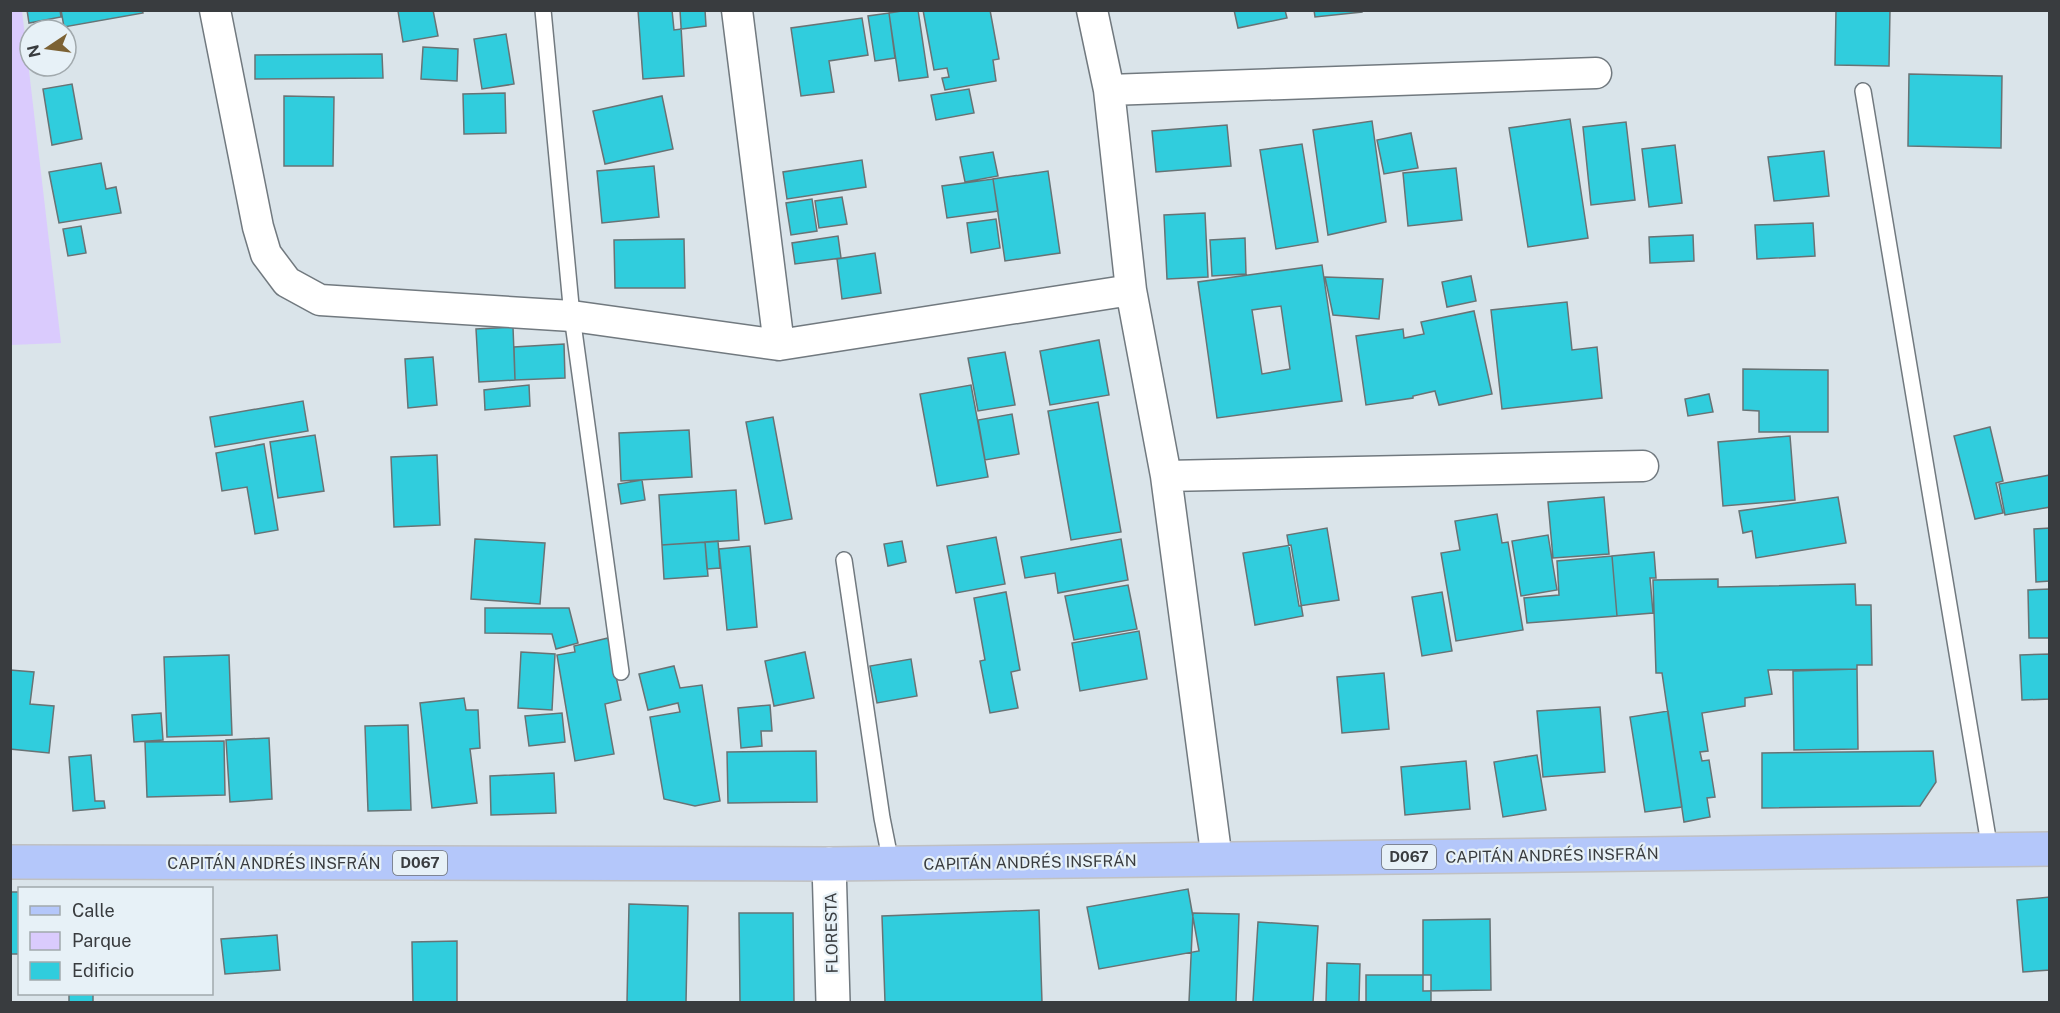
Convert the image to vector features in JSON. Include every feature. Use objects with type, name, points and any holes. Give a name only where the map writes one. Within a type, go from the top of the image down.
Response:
[{"type":"main road","name":"CAPITÁN ANDRÉS INSFRÁN","points":[[10,862],[829,864],[2049,849]]},
{"type":"street","points":[[215,10],[258,227],[266,254],[287,282],[320,300],[572,316],[780,345],[1131,290]]},
{"type":"street","points":[[737,10],[780,345]]},
{"type":"street","points":[[1092,10],[1109,90],[1131,290],[1166,476],[1217,860]]},
{"type":"street","points":[[1109,90],[1596,73]]},
{"type":"street","points":[[1166,476],[1643,466]]},
{"type":"street","name":"FLORESTA","points":[[829,864],[833,1002]]},
{"type":"lane","points":[[543,10],[572,316],[621,672]]},
{"type":"lane","points":[[1863,91],[1990,850]]},
{"type":"lane","points":[[844,560],[882,818],[891,863]]},
{"type":"green space","points":[[10,11],[22,11],[23,18],[18,18],[18,78],[30,78],[61,343],[11,345]]},
{"type":"building","points":[[27,10],[60,10],[61,17],[56,18],[28,18]]},
{"type":"building","points":[[61,10],[142,10],[143,13],[78,25],[78,18],[62,18]]},
{"type":"building","points":[[433,10],[438,36],[403,42],[398,11]]},
{"type":"building","points":[[638,10],[680,10],[684,76],[643,79]]},
{"type":"building","points":[[672,10],[705,10],[706,26],[674,30]]},
{"type":"building","points":[[918,10],[928,77],[899,81],[889,13]]},
{"type":"building","points":[[923,10],[990,10],[999,59],[993,60],[996,81],[945,90],[942,78],[949,77],[947,68],[934,70]]},
{"type":"building","points":[[1234,10],[1285,10],[1287,18],[1238,28]]},
{"type":"building","points":[[1314,10],[1362,10],[1362,12],[1315,17]]},
{"type":"building","points":[[1836,10],[1890,10],[1889,66],[1835,65]]},
{"type":"building","points":[[889,13],[895,58],[875,61],[868,16]]},
{"type":"building","points":[[862,18],[868,55],[829,61],[834,92],[801,96],[791,28]]},
{"type":"building","points":[[506,34],[514,84],[482,89],[474,39]]},
{"type":"building","points":[[423,47],[458,49],[457,81],[421,79]]},
{"type":"building","points":[[382,54],[383,78],[255,79],[255,55]]},
{"type":"building","points":[[1909,74],[2002,76],[2001,148],[1908,146]]},
{"type":"building","points":[[72,84],[82,139],[52,145],[43,89]]},
{"type":"building","points":[[969,89],[974,113],[936,120],[931,95]]},
{"type":"building","points":[[505,93],[506,133],[464,134],[463,94]]},
{"type":"building","points":[[284,96],[334,97],[333,166],[284,166]]},
{"type":"building","points":[[662,96],[673,149],[605,164],[593,111]]},
{"type":"building","points":[[1570,119],[1588,238],[1528,247],[1509,128]]},
{"type":"building","points":[[1372,121],[1386,222],[1328,235],[1313,130]]},
{"type":"building","points":[[1626,122],[1635,200],[1591,205],[1583,127]]},
{"type":"building","points":[[1227,125],[1231,166],[1156,172],[1152,131]]},
{"type":"building","points":[[1411,133],[1418,168],[1384,174],[1377,140]]},
{"type":"building","points":[[1302,144],[1318,242],[1276,249],[1260,150]]},
{"type":"building","points":[[1675,145],[1682,203],[1649,207],[1642,149]]},
{"type":"building","points":[[1824,151],[1829,196],[1774,201],[1768,157]]},
{"type":"building","points":[[993,152],[998,176],[965,182],[960,157]]},
{"type":"building","points":[[862,160],[866,187],[787,199],[783,172]]},
{"type":"building","points":[[101,163],[106,189],[116,187],[121,213],[59,223],[49,172]]},
{"type":"building","points":[[654,166],[659,217],[602,223],[597,171]]},
{"type":"building","points":[[1456,168],[1462,220],[1408,226],[1403,173]]},
{"type":"building","points":[[1048,171],[1060,253],[1005,261],[993,179]]},
{"type":"building","points":[[993,179],[998,211],[947,218],[942,186]]},
{"type":"building","points":[[842,197],[847,224],[819,228],[815,201]]},
{"type":"building","points":[[812,199],[817,231],[791,235],[786,203]]},
{"type":"building","points":[[1205,213],[1208,277],[1167,279],[1164,215]]},
{"type":"building","points":[[996,219],[1000,248],[971,253],[967,223]]},
{"type":"building","points":[[1813,223],[1815,256],[1757,259],[1755,225]]},
{"type":"building","points":[[81,226],[86,253],[68,256],[63,229]]},
{"type":"building","points":[[1693,235],[1694,261],[1650,263],[1649,237]]},
{"type":"building","points":[[838,236],[841,258],[795,264],[792,243]]},
{"type":"building","points":[[1245,238],[1246,274],[1212,276],[1210,240]]},
{"type":"building","points":[[684,239],[685,288],[615,288],[614,240]]},
{"type":"building","points":[[875,253],[881,293],[842,299],[837,259]]},
{"type":"building","points":[[1322,265],[1342,401],[1217,418],[1198,282]],"holes":[[[1281,306],[1290,369],[1262,374],[1252,310]]]},
{"type":"building","points":[[1471,276],[1476,301],[1447,307],[1442,282]]},
{"type":"building","points":[[1325,277],[1383,279],[1379,319],[1333,315]]},
{"type":"building","points":[[1567,302],[1572,350],[1597,347],[1602,398],[1502,409],[1491,310]]},
{"type":"building","points":[[1474,311],[1492,394],[1439,405],[1435,391],[1413,396],[1413,398],[1366,405],[1356,336],[1403,329],[1404,338],[1424,334],[1421,322]]},
{"type":"building","points":[[513,327],[515,380],[479,382],[476,329]]},
{"type":"building","points":[[1099,340],[1109,395],[1050,405],[1040,351]]},
{"type":"building","points":[[564,344],[565,378],[515,380],[514,347]]},
{"type":"building","points":[[1005,352],[1015,405],[978,411],[968,358]]},
{"type":"building","points":[[433,357],[437,405],[408,408],[405,359]]},
{"type":"building","points":[[1743,369],[1828,370],[1828,432],[1759,432],[1759,411],[1743,410]]},
{"type":"building","points":[[529,385],[530,406],[485,410],[484,390]]},
{"type":"building","points":[[971,385],[988,477],[937,486],[920,394]]},
{"type":"building","points":[[1709,394],[1713,412],[1688,416],[1685,399]]},
{"type":"building","points":[[303,401],[308,431],[215,447],[210,417]]},
{"type":"building","points":[[1098,402],[1121,532],[1071,540],[1048,411]]},
{"type":"building","points":[[1012,414],[1019,454],[985,460],[978,420]]},
{"type":"building","points":[[773,417],[792,519],[765,524],[746,422]]},
{"type":"building","points":[[1990,427],[2003,481],[1996,483],[2003,513],[1975,519],[1954,436]]},
{"type":"building","points":[[689,430],[692,477],[621,481],[619,433]]},
{"type":"building","points":[[315,435],[324,491],[278,498],[270,442]]},
{"type":"building","points":[[1790,436],[1795,500],[1723,506],[1718,442]]},
{"type":"building","points":[[264,444],[278,530],[255,534],[247,487],[222,491],[216,453]]},
{"type":"building","points":[[437,455],[440,525],[394,527],[391,457]]},
{"type":"building","points":[[2050,475],[2050,507],[2005,515],[1999,484]]},
{"type":"building","points":[[642,480],[645,500],[621,504],[618,484]]},
{"type":"building","points":[[736,490],[739,540],[662,545],[659,495]]},
{"type":"building","points":[[1604,497],[1609,554],[1553,558],[1548,502]]},
{"type":"building","points":[[1838,497],[1846,543],[1756,558],[1752,531],[1743,533],[1739,511]]},
{"type":"building","points":[[1497,514],[1502,543],[1508,542],[1523,630],[1456,641],[1441,553],[1460,550],[1455,521]]},
{"type":"building","points":[[1327,528],[1339,600],[1299,606],[1287,535]]},
{"type":"building","points":[[2050,528],[2050,581],[2036,582],[2034,529]]},
{"type":"building","points":[[1548,535],[1557,590],[1521,596],[1512,541]]},
{"type":"building","points":[[996,537],[1005,584],[956,593],[947,546]]},
{"type":"building","points":[[475,539],[545,543],[540,604],[471,599]]},
{"type":"building","points":[[1121,539],[1128,580],[1058,593],[1055,573],[1025,578],[1021,557]]},
{"type":"building","points":[[718,541],[720,568],[707,569],[705,542]]},
{"type":"building","points":[[902,541],[906,562],[888,566],[884,544]]},
{"type":"building","points":[[705,542],[708,576],[664,579],[662,545]]},
{"type":"building","points":[[1291,545],[1303,616],[1255,625],[1243,553]]},
{"type":"building","points":[[750,546],[757,627],[727,630],[719,549]]},
{"type":"building","points":[[1654,552],[1656,578],[1650,578],[1653,613],[1617,616],[1612,556]]},
{"type":"building","points":[[1612,556],[1617,616],[1527,623],[1524,598],[1559,595],[1557,561]]},
{"type":"building","points":[[1718,579],[1718,587],[1855,584],[1856,605],[1871,605],[1872,665],[1857,665],[1857,669],[1768,670],[1772,694],[1745,698],[1745,706],[1702,713],[1708,751],[1700,752],[1702,761],[1709,760],[1715,797],[1707,798],[1710,817],[1684,822],[1662,673],[1656,673],[1653,580]]},
{"type":"building","points":[[1128,585],[1137,629],[1074,640],[1065,596]]},
{"type":"building","points":[[2050,589],[2050,638],[2029,638],[2028,590]]},
{"type":"building","points":[[1006,592],[1020,670],[1011,672],[1018,708],[990,713],[980,661],[985,660],[974,598]]},
{"type":"building","points":[[1442,592],[1452,651],[1422,656],[1412,597]]},
{"type":"building","points":[[485,608],[569,608],[578,643],[556,649],[552,634],[485,633]]},
{"type":"building","points":[[1139,631],[1147,679],[1080,691],[1072,643]]},
{"type":"building","points":[[608,638],[621,700],[605,704],[614,754],[575,761],[557,655],[575,652],[574,646]]},
{"type":"building","points":[[521,652],[555,654],[552,710],[518,708]]},
{"type":"building","points":[[805,652],[814,698],[774,706],[765,661]]},
{"type":"building","points":[[2050,654],[2050,699],[2022,700],[2020,655]]},
{"type":"building","points":[[229,655],[232,735],[167,737],[164,657]]},
{"type":"building","points":[[911,659],[917,696],[877,703],[870,666]]},
{"type":"building","points":[[674,666],[680,688],[702,685],[720,801],[695,806],[664,799],[650,717],[680,712],[678,703],[648,710],[639,674]]},
{"type":"building","points":[[1857,669],[1858,749],[1794,750],[1793,671]]},
{"type":"building","points":[[10,670],[34,672],[30,704],[54,706],[49,753],[10,749]]},
{"type":"building","points":[[1384,673],[1389,729],[1342,733],[1337,677]]},
{"type":"building","points":[[464,698],[466,710],[478,710],[480,748],[470,749],[477,803],[432,808],[420,703]]},
{"type":"building","points":[[770,705],[772,731],[761,731],[762,746],[741,748],[738,708]]},
{"type":"building","points":[[1600,707],[1605,772],[1543,777],[1537,711]]},
{"type":"building","points":[[1668,711],[1682,807],[1645,812],[1630,717]]},
{"type":"building","points":[[161,713],[163,740],[134,742],[132,715]]},
{"type":"building","points":[[562,713],[565,742],[529,746],[525,716]]},
{"type":"building","points":[[408,725],[411,810],[368,811],[365,726]]},
{"type":"building","points":[[269,738],[272,799],[230,802],[226,740]]},
{"type":"building","points":[[224,741],[225,795],[147,797],[145,742]]},
{"type":"building","points":[[816,751],[817,802],[728,803],[727,752]]},
{"type":"building","points":[[1933,751],[1936,782],[1920,806],[1762,808],[1762,753]]},
{"type":"building","points":[[91,755],[95,801],[104,801],[105,808],[73,811],[69,757]]},
{"type":"building","points":[[1537,755],[1546,810],[1503,817],[1494,762]]},
{"type":"building","points":[[1466,761],[1470,809],[1405,815],[1401,767]]},
{"type":"building","points":[[554,773],[556,813],[491,815],[490,776]]},
{"type":"building","points":[[1188,889],[1199,951],[1099,969],[1087,907]]},
{"type":"building","points":[[10,892],[18,892],[18,954],[10,954]]},
{"type":"building","points":[[2050,897],[2050,970],[2023,972],[2017,900]]},
{"type":"building","points":[[629,904],[688,906],[686,1002],[627,1002]]},
{"type":"building","points":[[1039,910],[1042,1002],[885,1002],[882,916]]},
{"type":"building","points":[[739,913],[793,913],[794,1002],[740,1002]]},
{"type":"building","points":[[1193,913],[1239,914],[1236,1002],[1189,1002]]},
{"type":"building","points":[[1490,919],[1491,990],[1423,991],[1423,920]]},
{"type":"building","points":[[1258,922],[1318,926],[1313,1002],[1253,1002]]},
{"type":"building","points":[[277,935],[280,970],[225,974],[221,939]]},
{"type":"building","points":[[457,941],[457,1002],[413,1002],[412,942]]},
{"type":"building","points":[[1327,963],[1360,964],[1359,1002],[1326,1002]]},
{"type":"building","points":[[1366,975],[1431,975],[1431,1002],[1366,1002]]},
{"type":"building","points":[[69,995],[93,995],[93,1002],[69,1002]]}]
